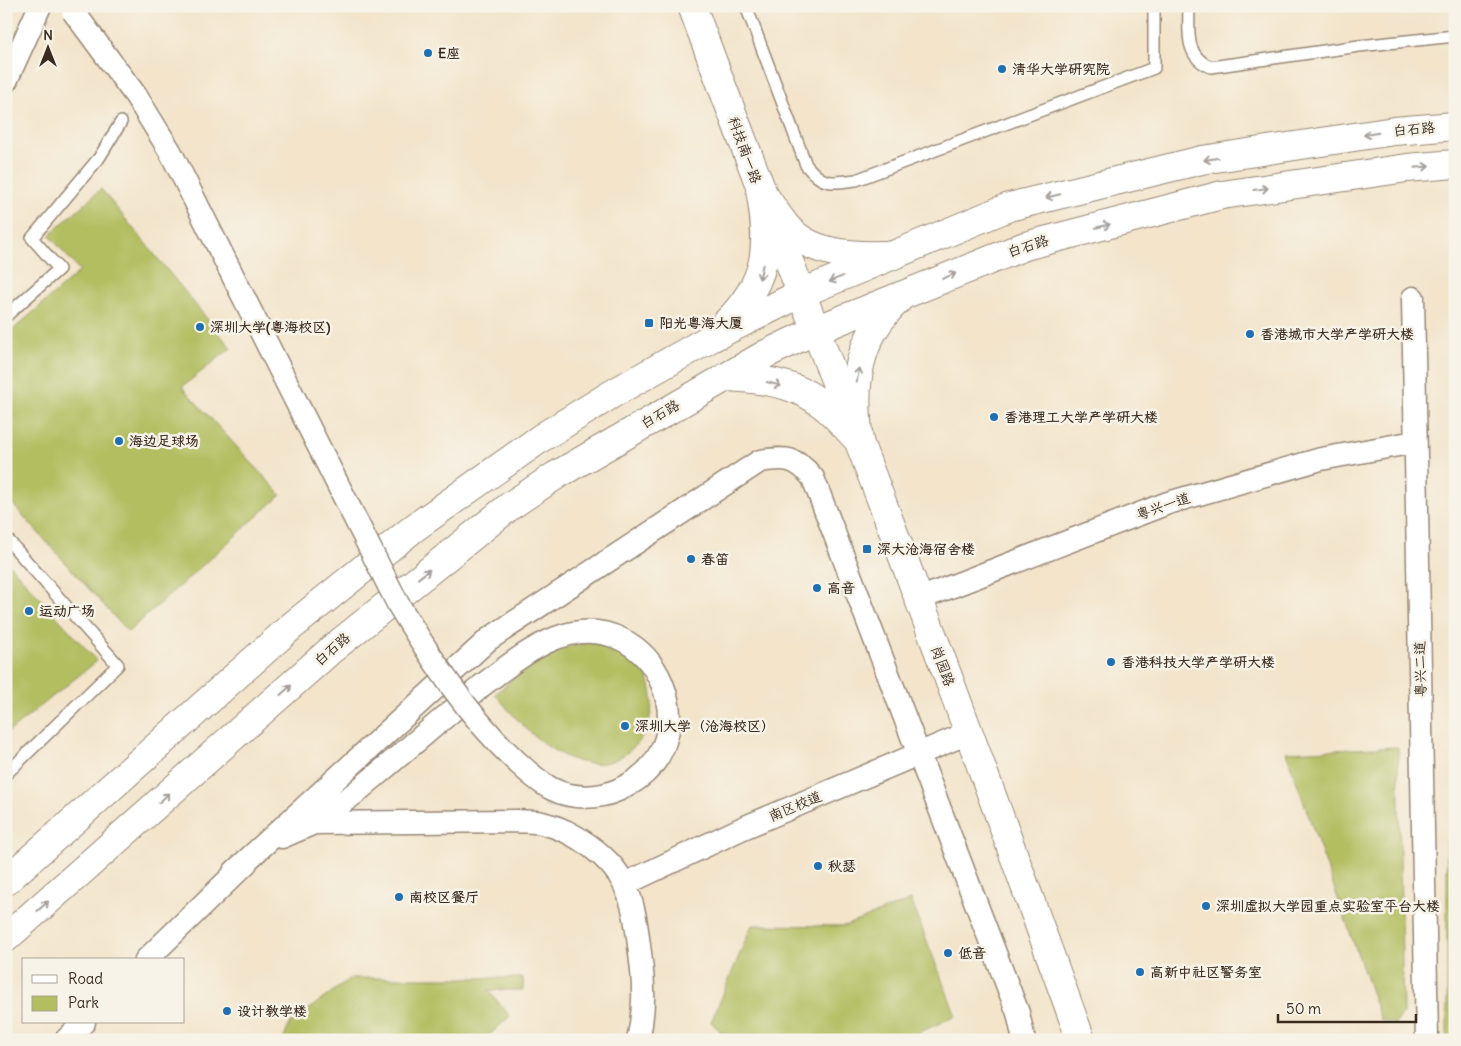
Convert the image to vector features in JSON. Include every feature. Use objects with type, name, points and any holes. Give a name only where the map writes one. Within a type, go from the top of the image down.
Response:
[{"type":"main road","name":"科技南一路","points":[[692,6],[760,189],[802,293]]},
{"type":"main road","name":"白石路","points":[[6,881],[292,626],[414,528],[541,438],[612,394],[711,338],[802,293],[1009,207],[1202,160],[1394,131],[1455,126]]},
{"type":"main road","name":"白石路","points":[[6,938],[332,649],[495,518],[555,476],[766,354],[816,330],[1025,246],[1222,195],[1407,168],[1455,164]]},
{"type":"main road","points":[[760,189],[787,227],[802,240],[836,253],[859,256],[894,255]]},
{"type":"main road","points":[[711,338],[738,312],[751,296],[759,280],[764,253],[766,221],[760,189]]},
{"type":"main road","name":"岗园路","points":[[802,293],[919,599],[1081,1040]]},
{"type":"main road","points":[[858,441],[855,389],[863,351],[884,313],[903,295]]},
{"type":"main road","points":[[726,376],[746,377],[774,383],[800,392],[819,402],[858,441]]},
{"type":"street","points":[[6,80],[40,6]]},
{"type":"street","points":[[71,9],[136,96],[170,151],[398,604],[451,685],[463,700],[469,708],[480,723],[536,779],[552,789],[570,795],[590,797],[610,793],[628,786],[642,776],[660,754],[669,725],[668,696],[663,682],[649,660],[638,650],[612,636],[582,632],[556,638],[529,652],[487,682],[473,694],[465,700],[458,706],[450,712],[354,794],[314,823],[280,838],[234,872]]},
{"type":"street","name":"粤兴二道","points":[[1412,298],[1427,1040]]},
{"type":"street","name":"粤兴一道","points":[[919,599],[1168,503],[1321,459],[1415,442]]},
{"type":"street","points":[[148,958],[234,872],[489,639],[760,461],[783,457],[802,465],[813,478],[917,754],[1018,1013],[1024,1040]]},
{"type":"street","name":"南区校道","points":[[625,884],[744,828],[968,733]]},
{"type":"street","points":[[314,823],[515,821],[542,823],[562,830],[587,845],[607,860],[625,884],[636,920],[644,984],[643,1021],[638,1040]]},
{"type":"street","points":[[66,1040],[82,1024]]},
{"type":"lane","points":[[746,6],[806,165],[817,179],[833,183],[856,180],[1154,68],[1154,6]]},
{"type":"lane","points":[[1189,6],[1189,44],[1192,52],[1202,63],[1211,67],[1360,46],[1455,36]]},
{"type":"lane","points":[[6,316],[59,269],[32,238],[99,158],[121,122]]},
{"type":"lane","points":[[6,538],[118,665],[6,774]]},
{"type":"green space","name":"海边足球场","points":[[101,189],[231,348],[182,387],[281,495],[128,632],[6,497],[6,336],[80,271],[49,235]]},
{"type":"green space","name":"运动广场","points":[[6,561],[97,661],[6,734]]},
{"type":"green space","points":[[587,643],[621,651],[642,668],[651,691],[650,716],[641,738],[623,756],[599,764],[569,758],[547,746],[519,722],[495,694],[538,661],[561,649]]},
{"type":"green space","points":[[1398,747],[1403,1014],[1395,1024],[1381,1020],[1286,752]]},
{"type":"green space","points":[[1447,840],[1455,840],[1455,1040],[1447,1040]]},
{"type":"green space","points":[[911,900],[956,1016],[902,1040],[729,1040],[711,1022],[752,925],[844,926]]},
{"type":"green space","points":[[351,978],[523,978],[523,990],[488,990],[510,1016],[484,1040],[283,1040],[290,1023]]},
{"type":"place","name":"E座","points":[[428,53]]},
{"type":"place","name":"清华大学研究院","points":[[1002,69]]},
{"type":"place","name":"阳光粤海大厦","points":[[649,323]]},
{"type":"place","name":"深圳大学(粤海校区)","points":[[200,327]]},
{"type":"place","name":"香港城市大学产学研大楼","points":[[1250,334]]},
{"type":"place","name":"香港理工大学产学研大楼","points":[[994,417]]},
{"type":"place","name":"海边足球场","points":[[119,441]]},
{"type":"place","name":"深大沧海宿舍楼","points":[[867,549]]},
{"type":"place","name":"春笛","points":[[691,559]]},
{"type":"place","name":"高音","points":[[817,588]]},
{"type":"place","name":"运动广场","points":[[29,611]]},
{"type":"place","name":"香港科技大学产学研大楼","points":[[1111,662]]},
{"type":"place","name":"深圳大学（沧海校区）","points":[[625,726]]},
{"type":"place","name":"秋瑟","points":[[818,866]]},
{"type":"place","name":"南校区餐厅","points":[[399,897]]},
{"type":"place","name":"深圳虚拟大学园重点实验室平台大楼","points":[[1206,906]]},
{"type":"place","name":"低音","points":[[948,953]]},
{"type":"place","name":"高新中社区警务室","points":[[1140,972]]},
{"type":"place","name":"设计教学楼","points":[[227,1011]]}]
